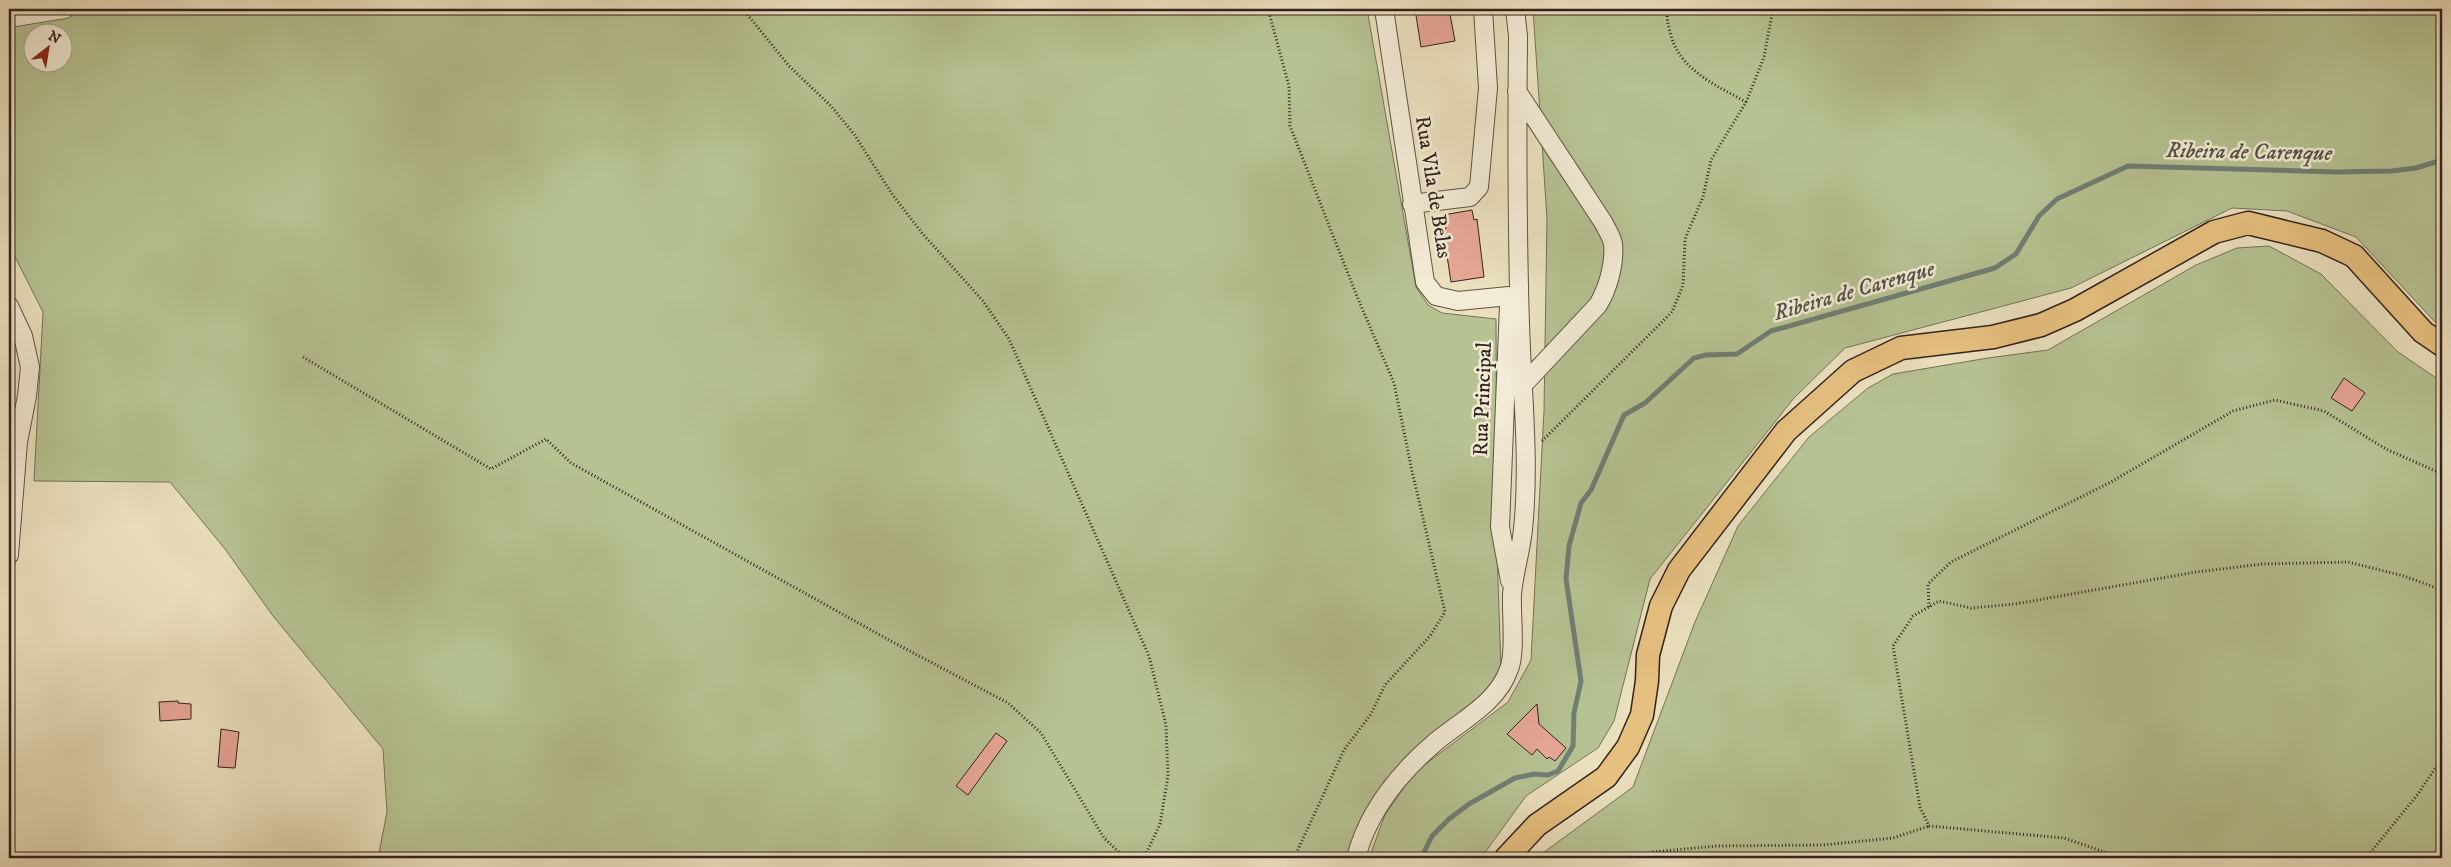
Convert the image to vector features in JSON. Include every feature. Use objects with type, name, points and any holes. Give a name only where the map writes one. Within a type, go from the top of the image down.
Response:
[{"type":"main road","points":[[1506,858],[1537,825],[1606,777],[1628,746],[1642,715],[1647,681],[1648,655],[1661,606],[1679,570],[1786,431],[1853,372],[1901,348],[1993,337],[2041,325],[2075,310],[2214,232],[2248,223],[2322,241],[2354,256],[2423,332],[2442,345]]},
{"type":"street","points":[[9,18],[65,9]]},
{"type":"street","name":"Rua Vila de Belas","points":[[1384,9],[1425,282],[1436,296],[1458,301],[1509,296]]},
{"type":"street","points":[[1412,204],[1470,197],[1479,187],[1488,88],[1483,9]]},
{"type":"street","name":"Rua Principal","points":[[1356,858],[1371,819],[1393,786],[1412,764],[1496,694],[1504,683],[1511,666],[1512,593],[1523,528],[1524,458],[1516,205],[1518,36],[1515,9]]},
{"type":"street","points":[[1517,91],[1603,222],[1613,243],[1606,292],[1598,305],[1522,386]]},
{"type":"street","name":"Rua Principal","points":[[1512,593],[1500,527],[1509,296],[1516,205]]},
{"type":"street","points":[[9,306],[23,336],[30,366],[27,396],[18,442],[9,555]]},
{"type":"path","points":[[743,9],[789,66],[831,106],[854,134],[910,218],[983,301],[1009,339],[1149,656],[1166,725],[1168,776],[1160,824],[1144,858]]},
{"type":"path","points":[[1268,9],[1288,86],[1290,126],[1356,294],[1394,383],[1412,471],[1445,612],[1430,636],[1386,685],[1371,714],[1344,750],[1294,858]]},
{"type":"path","points":[[1668,9],[1666,16],[1674,47],[1697,74],[1746,102]]},
{"type":"path","points":[[1524,458],[1672,312],[1683,285],[1685,239],[1703,196],[1711,160],[1746,102],[1764,57],[1773,9]]},
{"type":"path","points":[[303,357],[491,469],[546,439],[571,463],[889,640],[1008,702],[1041,733],[1104,838],[1125,858]]},
{"type":"path","points":[[1929,607],[1928,584],[1952,562],[2111,482],[2232,411],[2275,400],[2324,411],[2386,449],[2442,474]]},
{"type":"path","points":[[1929,826],[1918,797],[1893,646],[1913,616],[1939,601],[1971,608],[2015,604],[2196,572],[2263,564],[2348,562],[2404,576],[2442,590]]},
{"type":"path","points":[[2366,858],[2418,794],[2442,758]]},
{"type":"path","points":[[1640,858],[1652,852],[1717,846],[1823,845],[1893,838],[1929,826],[2064,838],[2122,858]]},
{"type":"green space","points":[[9,9],[1367,9],[1416,287],[1428,305],[1442,313],[1496,319],[1497,551],[1501,669],[1497,682],[1421,744],[1384,781],[1346,858],[378,858],[387,812],[383,749],[273,616],[225,549],[170,482],[34,481],[43,312],[9,245]]},
{"type":"green space","points":[[1533,9],[2442,9],[2442,327],[2437,324],[2356,237],[2287,211],[2232,208],[2071,288],[1845,348],[1794,398],[1650,579],[1614,721],[1598,748],[1526,796],[1481,858],[1369,858],[1385,815],[1405,786],[1419,769],[1508,702],[1531,660],[1544,411],[1547,218]]},
{"type":"green space","points":[[2269,246],[2321,274],[2398,352],[2442,382],[2442,858],[1536,858],[1633,787],[1695,622],[1738,526],[1809,437],[1868,388],[1893,374],[2048,350],[2196,265],[2237,248]]},
{"type":"building","points":[[1415,9],[1449,9],[1455,41],[1421,47]]},
{"type":"building","points":[[1472,210],[1474,220],[1477,219],[1484,277],[1451,282],[1443,229],[1446,229],[1443,215]]},
{"type":"building","points":[[2344,378],[2365,393],[2352,411],[2331,398]]},
{"type":"building","points":[[178,701],[178,703],[191,704],[191,719],[160,721],[159,702]]},
{"type":"building","points":[[1537,704],[1539,724],[1566,748],[1555,761],[1549,757],[1547,759],[1537,749],[1532,755],[1507,734]]},
{"type":"building","points":[[221,729],[239,732],[235,768],[218,767]]},
{"type":"building","points":[[996,733],[1007,741],[968,795],[956,786]]},
{"type":"waterway","name":"Ribeira de Carenque","points":[[1421,858],[1432,836],[1449,819],[1469,804],[1515,778],[1534,774],[1548,775],[1558,771],[1573,746],[1574,713],[1581,681],[1566,579],[1569,546],[1581,503],[1591,490],[1624,415],[1645,403],[1694,358],[1706,355],[1737,354],[1771,331],[1995,268],[2016,254],[2039,216],[2057,199],[2128,166],[2336,172],[2392,171],[2416,168],[2442,160]]}]
